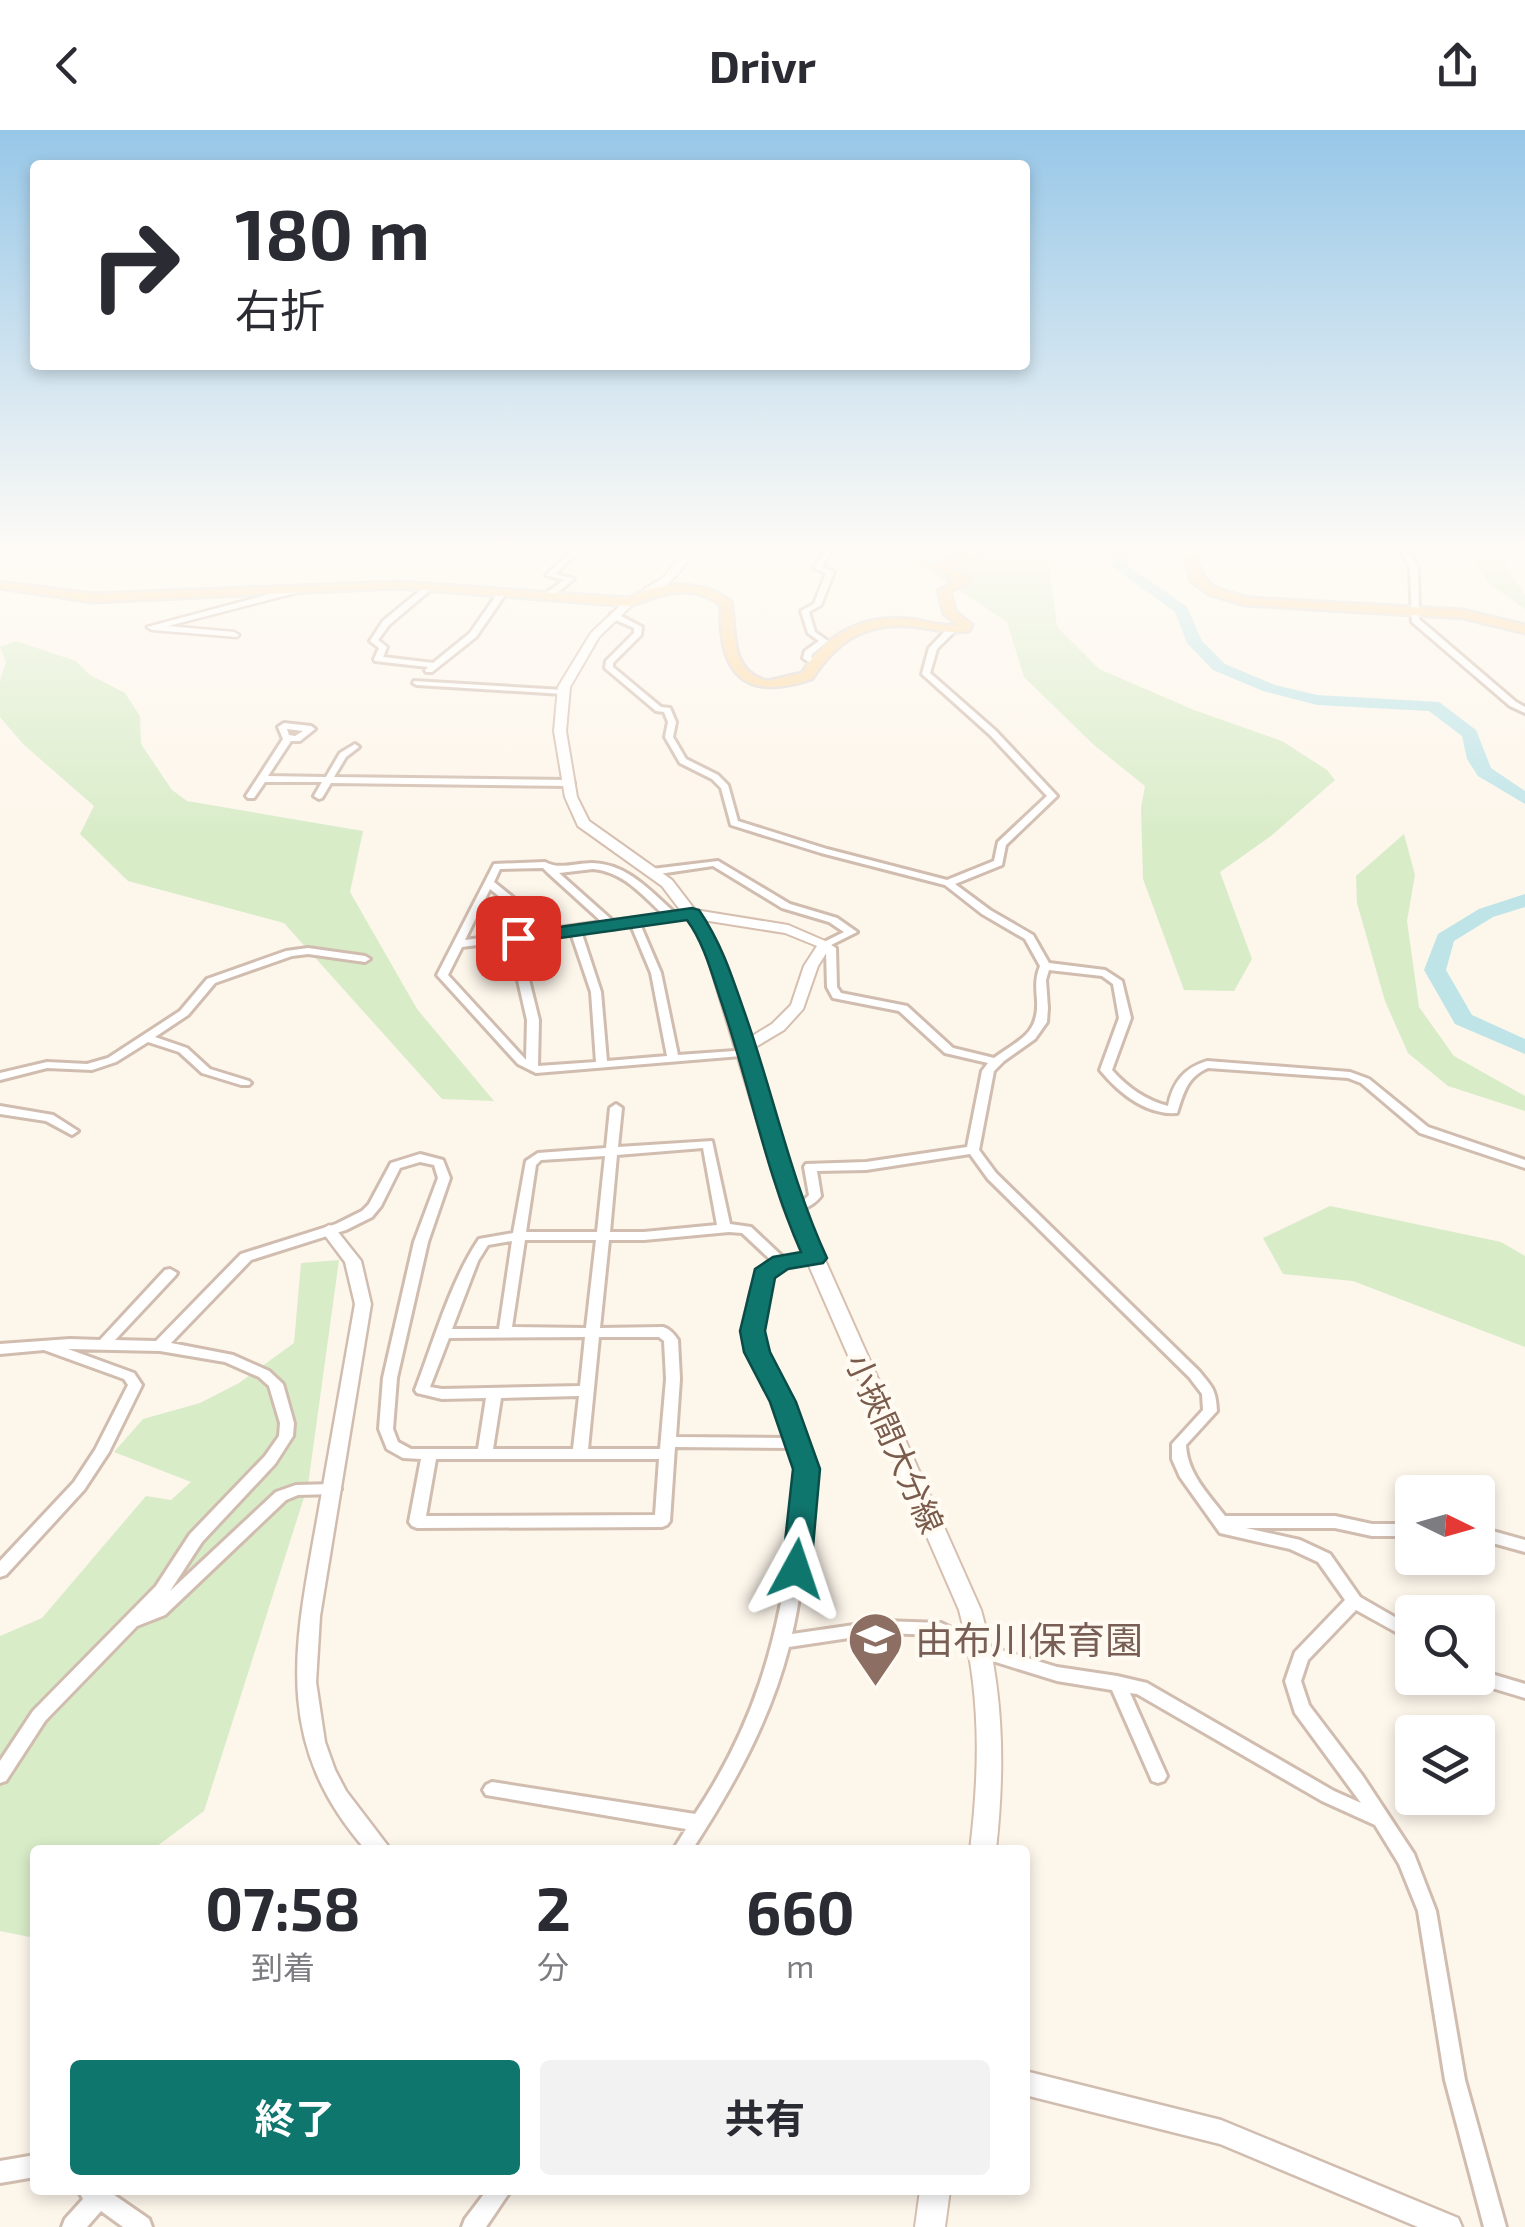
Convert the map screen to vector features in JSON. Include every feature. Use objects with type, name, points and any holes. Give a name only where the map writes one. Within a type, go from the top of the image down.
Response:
[{"type":"main road","name":"小挾間大分線","points":[[591,643],[563,692],[560,731],[568,784],[583,823],[652,872],[682,915],[709,938],[748,1049],[792,1206],[970,1610],[983,1650],[994,1752],[984,1845]]},
{"type":"main road","points":[[728,643],[736,670],[748,679],[797,680],[808,676],[835,643]]},
{"type":"main road","points":[[682,915],[788,929],[825,946],[811,966],[798,1006],[748,1049]]},
{"type":"main road","points":[[930,2227],[934,2195]]},
{"type":"street","points":[[377,643],[383,646],[378,659],[433,665]]},
{"type":"street","points":[[461,643],[417,683],[563,692]]},
{"type":"street","points":[[628,643],[608,663],[609,668],[660,709],[667,710],[672,722],[669,737],[683,761],[715,777],[725,787],[734,823],[948,883],[986,912],[1029,936],[1045,966]]},
{"type":"street","points":[[815,664],[807,658],[808,652],[821,643]]},
{"type":"street","points":[[938,643],[926,674],[993,734],[1052,796],[1001,844],[999,863],[948,883]]},
{"type":"street","points":[[1441,643],[1512,704],[1525,710]]},
{"type":"street","points":[[252,796],[288,738]]},
{"type":"street","points":[[320,796],[343,755],[355,747]]},
{"type":"street","points":[[262,779],[568,784]]},
{"type":"street","points":[[652,872],[715,862],[786,906],[833,920],[852,932],[825,946]]},
{"type":"street","points":[[551,871],[590,864],[610,866],[682,915]]},
{"type":"street","points":[[612,926],[545,866],[496,866],[442,976],[532,1067],[673,1060],[748,1049]]},
{"type":"street","points":[[488,882],[552,934]]},
{"type":"street","points":[[458,944],[682,915]]},
{"type":"street","points":[[635,923],[656,973],[673,1060]]},
{"type":"street","points":[[575,930],[596,992],[602,1064]]},
{"type":"street","points":[[514,939],[533,1020],[532,1067]]},
{"type":"street","points":[[825,946],[831,948],[832,987],[837,996],[904,1008],[949,1051],[994,1061]]},
{"type":"street","points":[[1,1074],[46,1065],[88,1068],[112,1060],[184,1012],[211,981],[308,951],[364,959]]},
{"type":"street","points":[[1045,966],[1040,978],[1042,1022],[1025,1041],[994,1061],[988,1071],[972,1150],[992,1176],[1209,1393],[1210,1411],[1179,1444],[1179,1459],[1220,1522],[1240,1535],[1294,1544],[1324,1558],[1354,1601],[1395,1625]]},
{"type":"street","points":[[1045,966],[1105,973],[1118,983],[1124,1018],[1106,1070],[1115,1081],[1154,1106],[1172,1110],[1174,1092],[1188,1076],[1207,1064],[1350,1075],[1365,1080],[1424,1130],[1525,1164]]},
{"type":"street","points":[[145,1037],[183,1050],[206,1071],[245,1083]]},
{"type":"street","points":[[580,1452],[616,1108]]},
{"type":"street","points":[[0,1110],[48,1118],[72,1131]]},
{"type":"street","points":[[510,1333],[505,1328],[530,1164],[538,1158],[708,1144],[724,1228]]},
{"type":"street","points":[[792,1206],[807,1204],[815,1196],[810,1167],[866,1166],[972,1150]]},
{"type":"street","points":[[160,1346],[246,1257],[329,1230],[372,1210],[390,1172],[402,1162],[428,1158],[443,1168],[444,1178],[421,1242],[406,1302],[387,1406],[386,1430],[392,1445],[408,1454],[486,1454],[798,1443]]},
{"type":"street","points":[[584,1391],[442,1394],[422,1390],[472,1261],[484,1242],[519,1236],[644,1236],[724,1228],[746,1230],[781,1262]]},
{"type":"street","points":[[329,1230],[353,1261],[362,1304],[310,1616],[304,1663],[305,1701],[323,1768],[350,1814],[376,1845]]},
{"type":"street","points":[[685,1845],[768,1699],[786,1641],[806,1469],[783,1402],[757,1352],[753,1331],[764,1274],[781,1262],[815,1258]]},
{"type":"street","points":[[104,1344],[170,1273]]},
{"type":"street","points":[[429,1454],[415,1516],[417,1522],[662,1521],[673,1379],[671,1340],[663,1332],[442,1334]]},
{"type":"street","points":[[0,1572],[80,1486],[136,1385],[123,1374],[44,1345]]},
{"type":"street","points":[[0,1349],[44,1345],[160,1346],[228,1358],[264,1374],[276,1384],[288,1423],[286,1436],[270,1460],[206,1525],[162,1590],[39,1716],[0,1776]]},
{"type":"street","points":[[486,1454],[494,1393]]},
{"type":"street","points":[[133,1621],[159,1612],[281,1496],[296,1490],[333,1489]]},
{"type":"street","points":[[1220,1522],[1336,1522],[1372,1530],[1395,1530]]},
{"type":"street","points":[[1495,1537],[1525,1546]]},
{"type":"street","points":[[1354,1601],[1300,1658],[1294,1681],[1301,1708],[1356,1780],[1407,1860],[1427,1911],[1455,2080],[1495,2227]]},
{"type":"street","points":[[786,1641],[882,1627],[921,1628],[958,1635],[983,1650],[1057,1674],[1141,1688],[1328,1796],[1378,1820]]},
{"type":"street","points":[[1117,1683],[1158,1776]]},
{"type":"street","points":[[1495,1683],[1525,1691]]},
{"type":"street","points":[[492,1790],[700,1823]]},
{"type":"street","points":[[1030,2084],[1221,2132],[1449,2227]]},
{"type":"street","points":[[0,2172],[30,2167]]},
{"type":"street","points":[[73,2227],[93,2195]]},
{"type":"street","points":[[95,2195],[141,2227]]},
{"type":"street","points":[[473,2227],[496,2195]]},
{"type":"green space","points":[[22,643],[76,661],[90,675],[125,693],[140,716],[141,744],[172,790],[187,801],[363,831],[350,892],[417,1009],[494,1101],[442,1099],[284,923],[128,881],[80,834],[94,806],[23,744],[0,717],[0,681],[6,662],[0,647]]},
{"type":"green space","points":[[1013,643],[1073,643],[1099,669],[1194,710],[1282,741],[1327,770],[1335,780],[1271,836],[1220,872],[1252,959],[1234,991],[1184,990],[1143,879],[1141,808],[1145,786],[1094,745],[1024,677]]},
{"type":"green space","points":[[1404,834],[1415,875],[1407,921],[1419,1007],[1454,1056],[1525,1096],[1525,1111],[1448,1086],[1408,1053],[1385,1001],[1357,903],[1356,876]]},
{"type":"green space","points":[[1330,1206],[1501,1242],[1525,1256],[1525,1347],[1353,1281],[1283,1274],[1263,1238]]},
{"type":"green space","points":[[339,1260],[308,1485],[204,1811],[159,1845],[30,1845],[30,1937],[0,1931],[0,1636],[42,1618],[146,1496],[171,1500],[191,1482],[114,1452],[143,1419],[200,1403],[239,1383],[294,1343],[301,1263]]},
{"type":"waterway","points":[[1195,643],[1219,667],[1269,688],[1317,700],[1433,706],[1470,734],[1476,759],[1484,772],[1525,799]]},
{"type":"waterway","points":[[1525,900],[1486,913],[1445,938],[1435,970],[1463,1019],[1525,1047]]},
{"type":"place","name":"由布川保育園","points":[[876,1688]]},
{"type":"route","points":[[518,938],[692,914],[709,938],[749,1053],[792,1206],[815,1258],[781,1262],[764,1274],[759,1284],[753,1331],[757,1352],[783,1402],[806,1469],[796,1569]]}]
